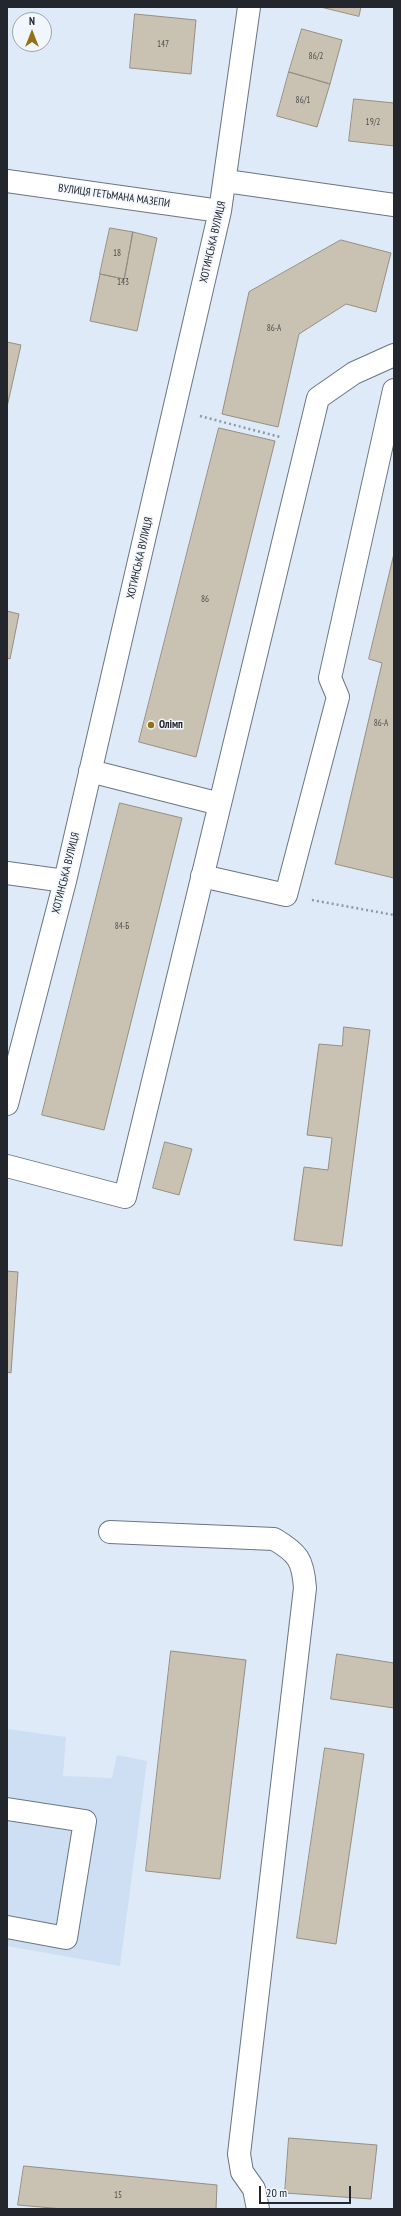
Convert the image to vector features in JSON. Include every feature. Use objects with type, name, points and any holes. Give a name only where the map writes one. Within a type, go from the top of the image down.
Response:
[{"type":"street","name":"ХОТИНСЬКА ВУЛИЦЯ","points":[[7,1104],[65,881],[220,211],[226,181],[250,7]]},
{"type":"street","name":"ВУЛИЦЯ ГЕТЬМАНА МАЗЕПИ","points":[[7,181],[220,211]]},
{"type":"street","points":[[226,181],[394,206]]},
{"type":"street","points":[[7,1166],[125,1197],[318,398],[354,373],[394,355]]},
{"type":"street","points":[[202,876],[286,895],[338,697],[330,678],[394,390]]},
{"type":"street","points":[[90,771],[220,804]]},
{"type":"street","points":[[7,873],[65,881]]},
{"type":"street","points":[[110,1532],[274,1538],[292,1549],[303,1567],[306,1588],[239,2154],[242,2172],[254,2189],[258,2209]]},
{"type":"street","points":[[7,1810],[85,1821],[66,1938],[7,1928]]},
{"type":"path","points":[[174,409],[307,443]]},
{"type":"path","points":[[286,895],[394,915]]},
{"type":"shaded area","points":[[7,1729],[66,1737],[63,1776],[112,1778],[117,1755],[147,1761],[120,1966],[7,1946]]},
{"type":"building","points":[[321,7],[361,7],[359,16]]},
{"type":"building","points":[[135,14],[196,20],[191,74],[130,68]]},
{"type":"building","points":[[302,29],[342,40],[330,84],[289,72]]},
{"type":"building","points":[[289,72],[330,84],[317,127],[277,116]]},
{"type":"building","points":[[354,99],[394,103],[394,146],[349,141]]},
{"type":"building","points":[[110,228],[133,232],[124,279],[100,274]]},
{"type":"building","points":[[133,232],[157,238],[137,331],[90,321],[100,274],[124,279]]},
{"type":"building","points":[[341,240],[391,253],[376,312],[346,304],[299,334],[278,427],[222,414],[249,292]]},
{"type":"building","points":[[7,342],[21,345],[7,407]]},
{"type":"building","points":[[219,428],[275,441],[196,757],[139,742]]},
{"type":"building","points":[[394,554],[394,878],[335,864],[382,663],[369,659]]},
{"type":"building","points":[[7,611],[19,614],[10,659],[7,658]]},
{"type":"building","points":[[120,803],[182,818],[104,1130],[42,1115]]},
{"type":"building","points":[[344,1027],[370,1030],[342,1246],[294,1240],[304,1167],[328,1170],[332,1138],[307,1135],[319,1044],[342,1046]]},
{"type":"building","points":[[165,1142],[192,1149],[179,1195],[153,1188]]},
{"type":"building","points":[[7,1271],[18,1272],[11,1373],[7,1372]]},
{"type":"building","points":[[171,1651],[246,1660],[220,1879],[146,1871]]},
{"type":"building","points":[[337,1654],[394,1663],[394,1708],[331,1699]]},
{"type":"building","points":[[325,1748],[364,1754],[336,1944],[297,1938]]},
{"type":"building","points":[[289,2138],[377,2145],[371,2199],[285,2193]]},
{"type":"building","points":[[24,2166],[217,2185],[216,2209],[63,2209],[18,2205]]},
{"type":"place","name":"Олімп","points":[[151,725]]}]
